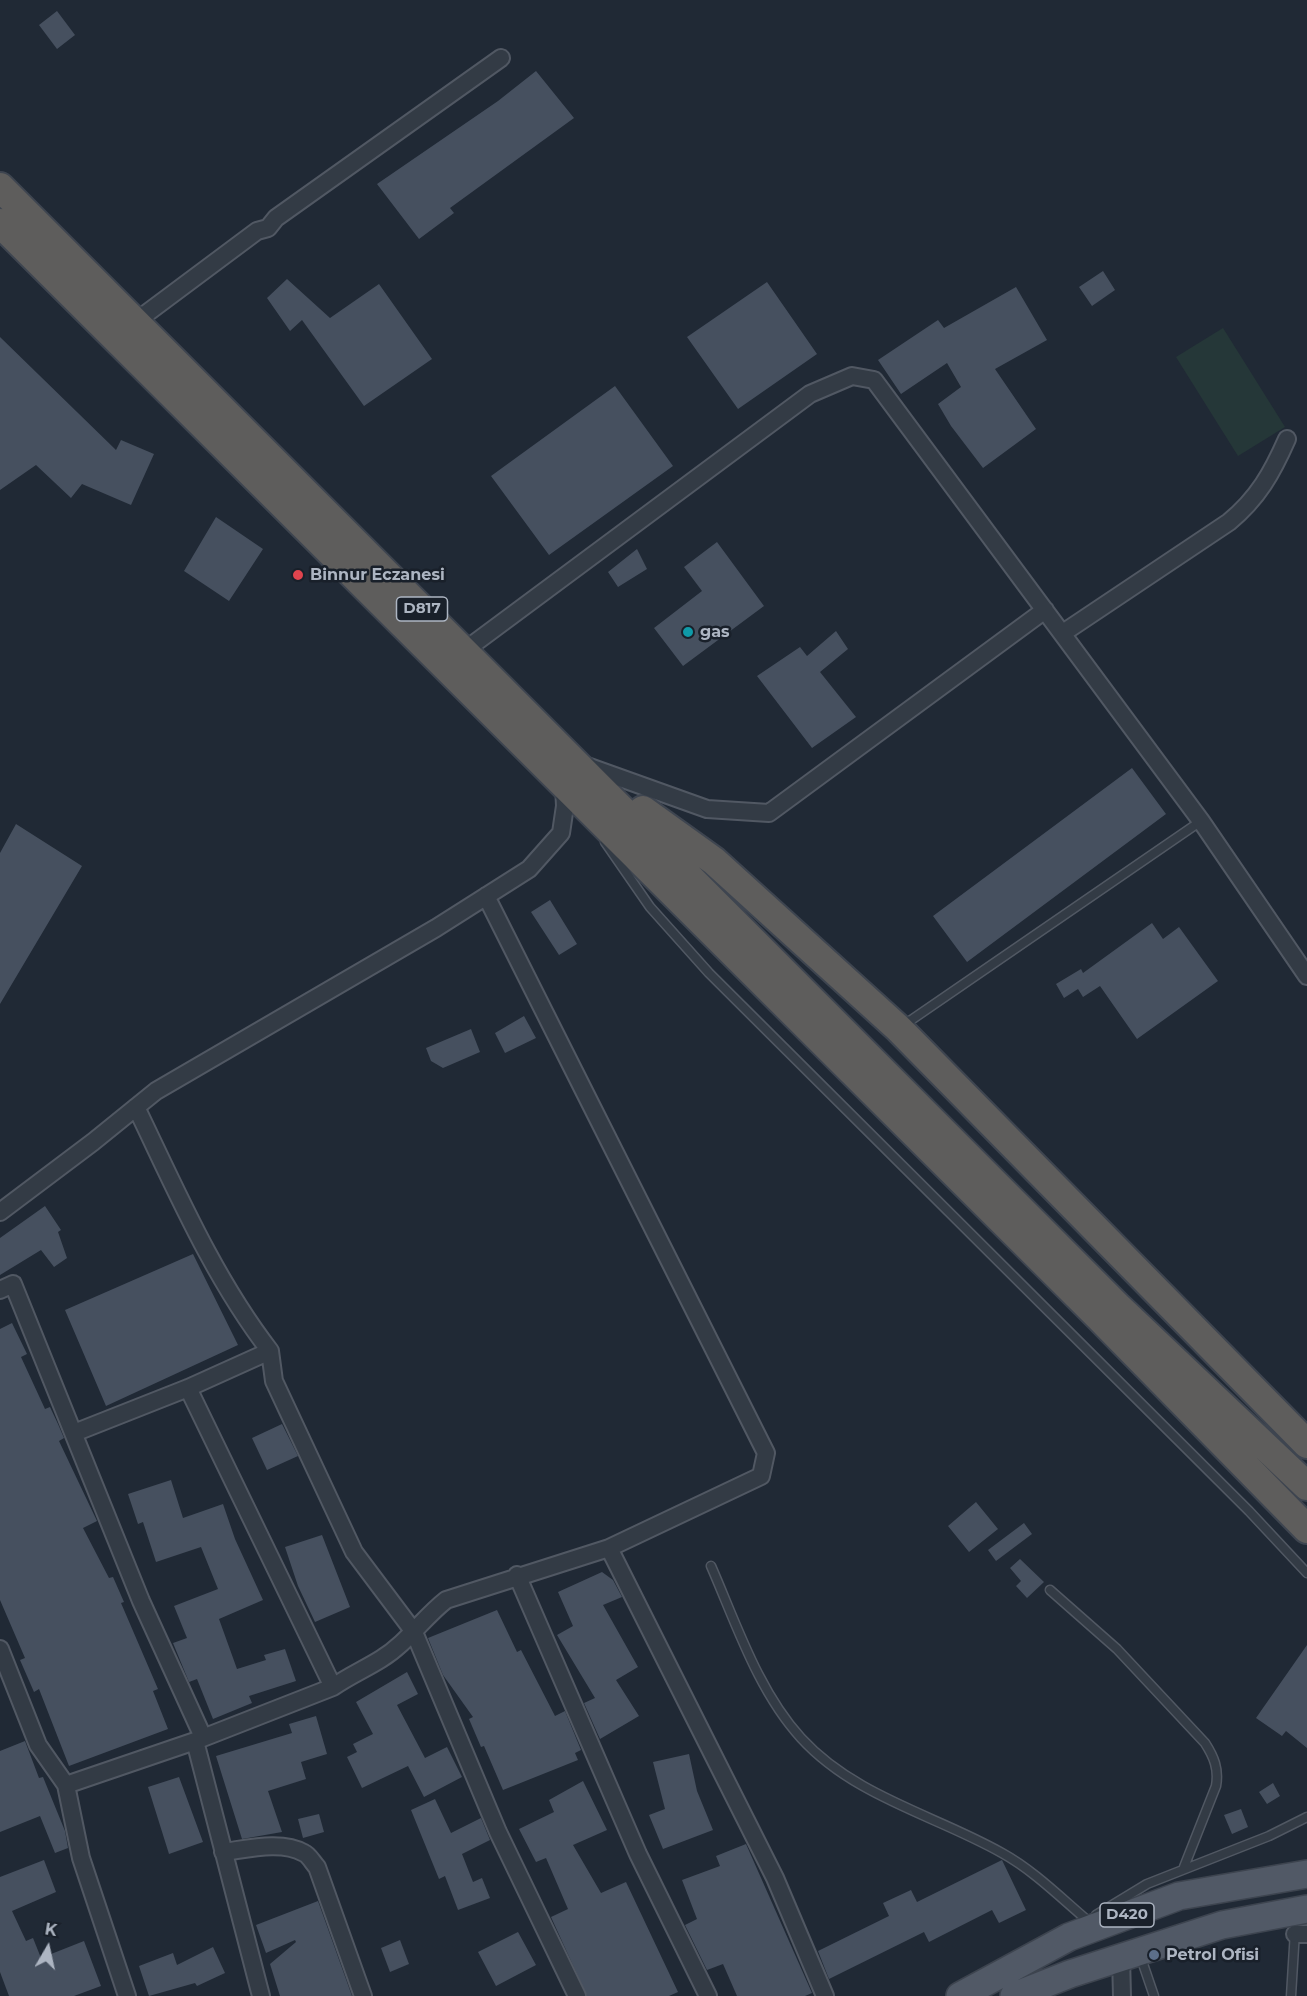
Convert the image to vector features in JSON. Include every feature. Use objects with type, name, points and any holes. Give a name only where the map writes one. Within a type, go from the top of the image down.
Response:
[{"type":"highway","name":"D817","points":[[0,187],[465,651],[570,772]]},
{"type":"highway","name":"D817","points":[[0,223],[570,772],[835,1039]]},
{"type":"highway","points":[[570,772],[714,861],[899,1029],[1307,1444]]},
{"type":"highway","points":[[835,1039],[1307,1486]]},
{"type":"highway","points":[[835,1039],[1307,1529]]},
{"type":"main road","name":"D420","points":[[960,1996],[1078,1929],[1179,1896],[1307,1874]]},
{"type":"main road","name":"D420","points":[[1014,1996],[1070,1974],[1222,1925],[1301,1922]]},
{"type":"street","points":[[135,322],[257,231],[268,228],[276,218],[501,58]]},
{"type":"street","points":[[465,651],[810,394],[852,376],[874,380],[1201,821],[1307,976]]},
{"type":"street","points":[[1062,633],[1206,538],[1249,505],[1271,476],[1287,439]]},
{"type":"street","points":[[0,1212],[156,1091],[529,869],[561,833],[570,772],[707,809],[769,813],[1045,610]]},
{"type":"street","points":[[66,1785],[199,1739],[333,1687],[350,1674],[382,1659],[414,1632],[425,1616],[446,1600],[517,1575],[609,1548],[761,1476],[766,1453],[486,896]]},
{"type":"street","points":[[136,1107],[194,1227],[251,1326],[270,1351],[274,1381],[354,1552],[414,1632],[498,1832],[577,1996]]},
{"type":"street","points":[[0,1290],[13,1284],[199,1739],[223,1852],[261,1996]]},
{"type":"street","points":[[74,1433],[188,1388],[270,1351]]},
{"type":"street","points":[[188,1388],[333,1687]]},
{"type":"street","points":[[609,1548],[775,1878],[825,1996]]},
{"type":"street","points":[[517,1575],[638,1854],[708,1996]]},
{"type":"street","points":[[0,1649],[38,1745],[66,1785],[81,1858],[127,1996]]},
{"type":"street","points":[[223,1852],[257,1847],[286,1848],[305,1853],[317,1867],[363,1996]]},
{"type":"street","points":[[1122,1996],[1130,1954]]},
{"type":"street","points":[[1054,1996],[1070,1974]]},
{"type":"lane","points":[[570,772],[650,907],[709,973],[1232,1494],[1307,1573]]},
{"type":"lane","points":[[899,1029],[1201,821]]},
{"type":"lane","points":[[711,1566],[756,1667],[778,1710],[825,1762],[890,1800],[1004,1854],[1025,1868],[1078,1929],[1147,1884],[1184,1867],[1269,1836],[1307,1817]]},
{"type":"lane","points":[[1050,1590],[1117,1649],[1212,1754],[1218,1776],[1216,1786],[1184,1867]]},
{"type":"lane","points":[[1291,1996],[1301,1922]]},
{"type":"lane","points":[[1130,1954],[1154,1996]]},
{"type":"shaded area","points":[[1223,328],[1285,427],[1238,456],[1176,357]]},
{"type":"building","points":[[57,11],[75,35],[57,49],[39,25]]},
{"type":"building","points":[[536,71],[574,118],[450,208],[454,213],[419,239],[377,184],[498,101]]},
{"type":"building","points":[[1103,271],[1115,290],[1092,306],[1079,287]]},
{"type":"building","points":[[287,279],[330,318],[379,284],[432,359],[364,406],[302,320],[290,331],[267,298]]},
{"type":"building","points":[[767,282],[817,354],[738,409],[687,337]]},
{"type":"building","points":[[1016,287],[1047,340],[995,369],[1036,429],[983,468],[951,426],[938,404],[961,387],[947,363],[901,394],[878,360],[938,320],[944,328]]},
{"type":"building","points":[[0,337],[116,450],[121,440],[154,454],[131,505],[82,484],[71,498],[36,465],[0,490]]},
{"type":"building","points":[[615,386],[673,466],[549,555],[491,476]]},
{"type":"building","points":[[216,517],[263,549],[229,601],[184,571]]},
{"type":"building","points":[[717,542],[764,606],[683,666],[654,628],[702,591],[684,567]]},
{"type":"building","points":[[637,549],[647,569],[618,587],[608,572]]},
{"type":"building","points":[[836,631],[848,649],[820,672],[856,717],[812,748],[757,676],[800,647],[807,656]]},
{"type":"building","points":[[1132,768],[1166,814],[967,962],[933,916]]},
{"type":"building","points":[[16,824],[82,866],[0,1004],[0,853]]},
{"type":"building","points":[[550,900],[577,944],[559,955],[531,912]]},
{"type":"building","points":[[1152,923],[1163,939],[1179,927],[1218,981],[1137,1039],[1100,986],[1083,997],[1078,989],[1064,998],[1056,984],[1081,969],[1083,973]]},
{"type":"building","points":[[524,1016],[536,1038],[505,1053],[495,1033]]},
{"type":"building","points":[[471,1029],[480,1052],[443,1068],[431,1061],[426,1048]]},
{"type":"building","points":[[45,1206],[61,1230],[58,1232],[67,1258],[54,1267],[41,1250],[0,1275],[0,1238]]},
{"type":"building","points":[[193,1254],[238,1345],[106,1406],[65,1310]]},
{"type":"building","points":[[12,1323],[27,1354],[21,1357],[45,1409],[50,1407],[58,1424],[64,1438],[59,1441],[97,1521],[83,1528],[109,1578],[113,1577],[124,1602],[121,1603],[158,1689],[153,1691],[168,1729],[69,1766],[39,1689],[34,1692],[20,1660],[25,1658],[0,1600],[0,1329]]},
{"type":"building","points":[[282,1424],[298,1456],[267,1470],[252,1438]]},
{"type":"building","points":[[171,1480],[183,1518],[223,1504],[235,1539],[263,1600],[219,1619],[237,1669],[266,1660],[264,1655],[285,1649],[296,1681],[249,1696],[252,1703],[213,1719],[197,1679],[189,1682],[173,1643],[187,1638],[174,1606],[218,1589],[201,1547],[156,1562],[143,1522],[138,1524],[128,1494]]},
{"type":"building","points":[[976,1502],[998,1529],[969,1552],[948,1526]]},
{"type":"building","points":[[1024,1523],[1032,1534],[996,1561],[988,1550]]},
{"type":"building","points":[[322,1535],[350,1607],[315,1622],[298,1586],[285,1547]]},
{"type":"building","points":[[1020,1559],[1044,1582],[1027,1598],[1016,1586],[1021,1581],[1010,1568]]},
{"type":"building","points":[[602,1572],[613,1580],[622,1597],[603,1605],[638,1667],[616,1680],[639,1716],[600,1739],[584,1703],[595,1698],[557,1635],[573,1626],[558,1592]]},
{"type":"building","points":[[497,1610],[517,1652],[521,1650],[555,1716],[565,1711],[581,1750],[575,1753],[578,1760],[503,1790],[484,1746],[481,1747],[469,1719],[473,1717],[443,1675],[428,1638]]},
{"type":"building","points":[[1307,1645],[1307,1748],[1286,1731],[1282,1736],[1256,1718]]},
{"type":"building","points":[[407,1672],[418,1694],[397,1705],[425,1758],[447,1747],[462,1777],[424,1797],[408,1766],[362,1788],[347,1757],[357,1752],[353,1744],[373,1734],[356,1702]]},
{"type":"building","points":[[316,1716],[327,1754],[301,1762],[306,1779],[268,1791],[282,1832],[242,1839],[216,1756],[292,1733],[289,1724]]},
{"type":"building","points":[[25,1741],[39,1778],[43,1777],[65,1831],[68,1848],[55,1853],[40,1816],[0,1832],[0,1751]]},
{"type":"building","points":[[689,1754],[697,1791],[713,1830],[663,1849],[649,1815],[665,1809],[653,1762]]},
{"type":"building","points":[[179,1777],[203,1842],[169,1854],[148,1787]]},
{"type":"building","points":[[583,1781],[607,1830],[573,1845],[601,1893],[626,1882],[678,1992],[669,1996],[587,1996],[551,1917],[568,1909],[546,1858],[536,1862],[519,1829],[554,1812],[549,1800]]},
{"type":"building","points":[[1273,1783],[1280,1796],[1267,1804],[1259,1792]]},
{"type":"building","points":[[435,1799],[451,1833],[481,1818],[490,1840],[462,1854],[473,1882],[482,1878],[490,1898],[458,1910],[445,1876],[439,1879],[411,1810]]},
{"type":"building","points":[[1241,1809],[1248,1827],[1232,1834],[1224,1815]]},
{"type":"building","points":[[319,1814],[324,1832],[303,1838],[298,1819]]},
{"type":"building","points":[[746,1844],[812,1993],[805,1996],[737,1996],[723,1964],[707,1970],[685,1925],[697,1919],[682,1880],[720,1866],[716,1856]]},
{"type":"building","points":[[44,1860],[56,1892],[12,1911],[26,1941],[33,1938],[41,1958],[84,1941],[101,1986],[74,1996],[9,1996],[0,1972],[0,1877]]},
{"type":"building","points":[[1002,1860],[1026,1910],[999,1923],[992,1910],[929,1942],[924,1932],[829,1979],[818,1951],[889,1916],[883,1903],[911,1890],[917,1902]]},
{"type":"building","points":[[318,1901],[352,1996],[280,1996],[270,1964],[296,1942],[295,1940],[266,1953],[256,1925]]},
{"type":"building","points":[[518,1932],[536,1965],[496,1986],[478,1952]]},
{"type":"building","points":[[400,1940],[409,1964],[390,1972],[381,1948]]},
{"type":"building","points":[[213,1947],[225,1973],[197,1986],[195,1983],[149,1996],[139,1966],[173,1953],[177,1965]]},
{"type":"place","name":"Binnur Eczanesi","points":[[298,575]]},
{"type":"place","name":"gas","points":[[688,632]]},
{"type":"place","name":"Petrol Ofisi","points":[[1154,1955]]}]
